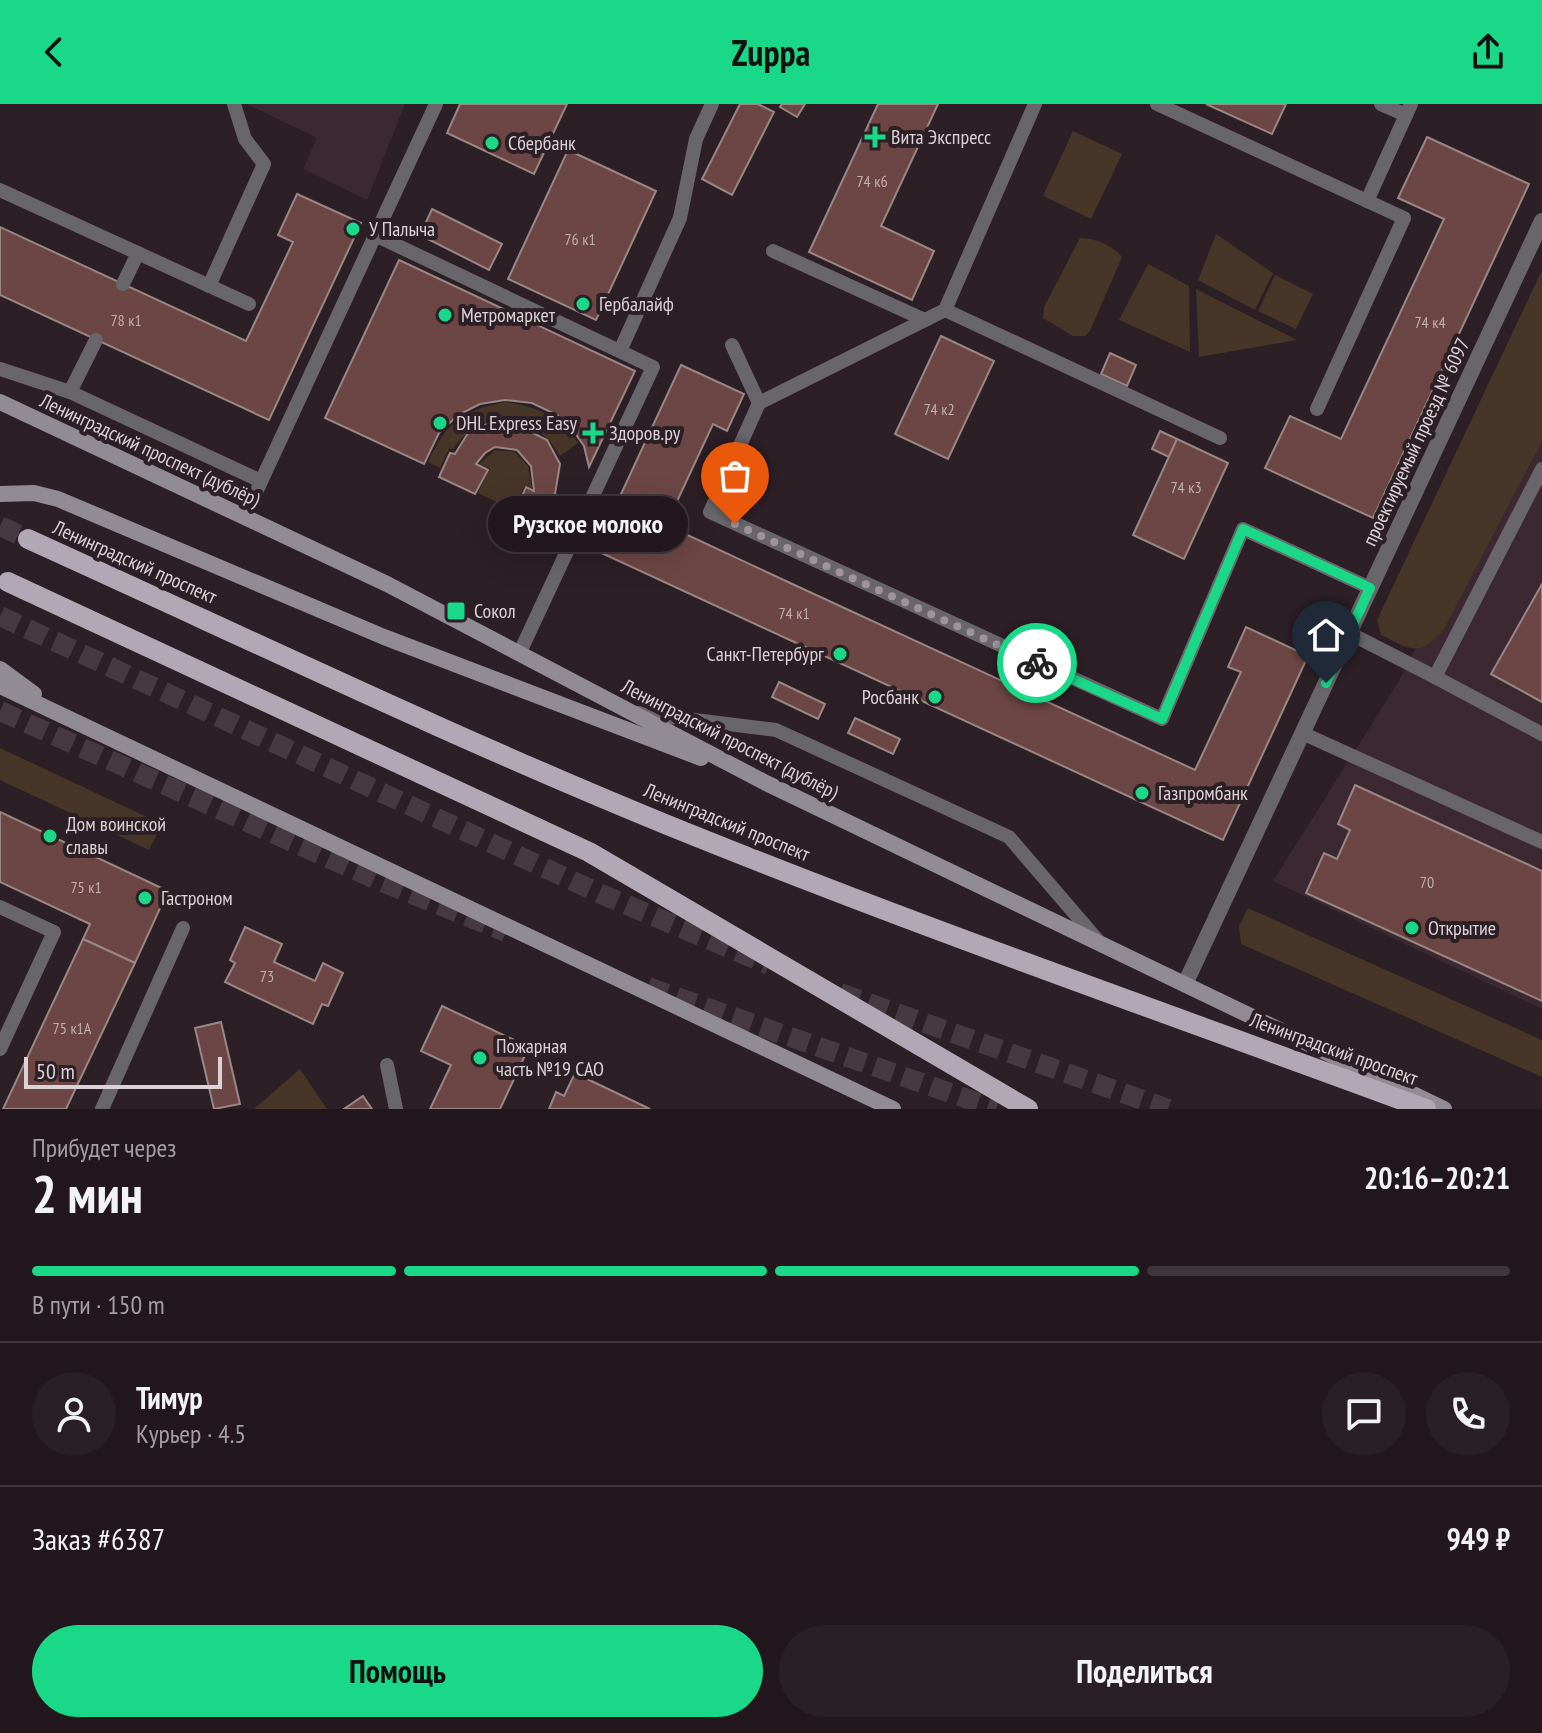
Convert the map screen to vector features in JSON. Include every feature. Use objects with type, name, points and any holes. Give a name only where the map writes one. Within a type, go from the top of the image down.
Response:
[{"type":"main road","name":"Ленинградский проспект (дублёр)","points":[[0,402],[245,516],[520,652],[766,783],[1444,1109]]},
{"type":"main road","points":[[0,494],[34,493],[58,499],[384,637],[766,783]]},
{"type":"main road","name":"Ленинградский проспект","points":[[28,539],[541,772],[667,824],[1426,1109]]},
{"type":"main road","points":[[8,582],[589,852],[673,898],[1028,1109]]},
{"type":"main road","points":[[0,669],[72,721]]},
{"type":"main road","points":[[0,686],[893,1109]]},
{"type":"street","name":"проектируемый проезд № 6097","points":[[1185,984],[1542,221]]},
{"type":"lane","points":[[209,286],[264,164],[245,139],[234,104]]},
{"type":"lane","points":[[245,516],[436,104]]},
{"type":"lane","points":[[620,351],[680,218],[696,139],[712,104]]},
{"type":"lane","points":[[1035,104],[945,310],[759,403],[710,512],[1162,719],[1243,529],[1370,588]]},
{"type":"lane","points":[[1157,104],[1404,218],[1317,409]]},
{"type":"lane","points":[[1367,201],[1409,110],[1381,104]]},
{"type":"lane","points":[[0,190],[249,304]]},
{"type":"lane","points":[[375,235],[653,367],[520,652]]},
{"type":"lane","points":[[773,251],[925,320]]},
{"type":"lane","points":[[123,284],[138,253]]},
{"type":"lane","points":[[945,310],[1220,438]]},
{"type":"lane","points":[[70,392],[96,340]]},
{"type":"lane","points":[[732,345],[759,403]]},
{"type":"lane","points":[[0,369],[70,392],[261,481]]},
{"type":"lane","points":[[1435,677],[1542,469]]},
{"type":"lane","points":[[1349,633],[1542,734]]},
{"type":"lane","points":[[634,712],[776,730],[1009,837],[1100,944]]},
{"type":"lane","points":[[1302,733],[1542,842]]},
{"type":"lane","points":[[0,907],[54,932],[0,1049]]},
{"type":"lane","points":[[102,1109],[183,928]]},
{"type":"lane","points":[[387,1065],[396,1109]]},
{"type":"shaded area","points":[[247,104],[405,104],[367,200],[303,169],[317,138]]},
{"type":"shaded area","points":[[1073,131],[1122,154],[1091,219],[1043,196]]},
{"type":"shaded area","points":[[1216,234],[1273,273],[1255,310],[1198,280]]},
{"type":"shaded area","points":[[1080,238],[1103,243],[1122,257],[1090,331],[1085,336],[1073,336],[1043,318],[1044,307]]},
{"type":"shaded area","points":[[1148,264],[1189,286],[1190,352],[1119,320]]},
{"type":"shaded area","points":[[1542,270],[1542,441],[1444,629],[1421,648],[1408,647],[1381,635],[1377,620]]},
{"type":"shaded area","points":[[1275,275],[1313,294],[1296,329],[1258,311]]},
{"type":"shaded area","points":[[1196,289],[1297,340],[1199,357]]},
{"type":"shaded area","points":[[506,402],[547,414],[564,426],[578,443],[560,456],[537,429],[523,422],[493,420],[479,425],[453,449],[449,449],[440,468],[428,462],[442,437],[458,420],[478,409]]},
{"type":"shaded area","points":[[1542,403],[1542,1009],[1273,881],[1400,679]]},
{"type":"shaded area","points":[[495,450],[515,452],[528,466],[532,488],[525,485],[514,510],[478,493],[490,469],[479,464]]},
{"type":"shaded area","points":[[0,748],[162,824],[149,850],[0,780]]},
{"type":"shaded area","points":[[1248,908],[1542,1040],[1542,1077],[1241,944],[1239,926]]},
{"type":"shaded area","points":[[300,1069],[327,1109],[254,1109]]},
{"type":"building","points":[[460,104],[567,104],[534,174],[447,133]]},
{"type":"building","points":[[740,104],[758,104],[774,112],[732,195],[702,179]]},
{"type":"building","points":[[782,104],[805,104],[797,117],[780,107]]},
{"type":"building","points":[[878,104],[938,104],[881,226],[934,251],[912,300],[809,252]]},
{"type":"building","points":[[1206,104],[1286,104],[1272,134]]},
{"type":"building","points":[[1427,137],[1529,184],[1373,518],[1265,468],[1290,416],[1341,439],[1444,219],[1398,198]]},
{"type":"building","points":[[568,150],[656,191],[596,320],[508,279]]},
{"type":"building","points":[[297,194],[361,223],[269,420],[0,295],[0,227],[246,341],[293,242],[278,235]]},
{"type":"building","points":[[432,209],[502,244],[489,270],[420,235]]},
{"type":"building","name":"Метромаркет","points":[[399,260],[635,371],[589,467],[584,446],[572,429],[557,415],[532,403],[505,400],[480,404],[458,415],[439,433],[424,464],[325,418]]},
{"type":"building","points":[[941,336],[994,361],[948,459],[895,434]]},
{"type":"building","points":[[1110,353],[1136,365],[1127,386],[1101,374]]},
{"type":"building","points":[[681,365],[744,394],[727,431],[713,424],[666,525],[801,588],[1195,770],[1241,672],[1228,667],[1246,627],[1308,656],[1223,840],[595,550]]},
{"type":"building","points":[[511,422],[547,440],[560,464],[554,500],[561,504],[550,528],[515,512],[526,487],[534,491],[531,466],[517,450],[495,447],[485,453],[476,464],[488,470],[475,494],[439,477],[450,453],[455,454],[468,433],[489,423]]},
{"type":"building","points":[[1160,431],[1177,439],[1169,457],[1152,449]]},
{"type":"building","points":[[1177,439],[1228,463],[1184,559],[1133,535]]},
{"type":"building","points":[[1542,584],[1542,702],[1491,674]]},
{"type":"building","points":[[779,682],[825,704],[818,719],[772,697]]},
{"type":"building","points":[[855,718],[900,739],[893,754],[848,733]]},
{"type":"building","points":[[1355,785],[1542,871],[1542,1001],[1306,893],[1324,853],[1337,859],[1350,830],[1338,824]]},
{"type":"building","points":[[0,812],[168,891],[135,963],[83,939],[90,924],[0,882]]},
{"type":"building","points":[[245,927],[282,944],[274,962],[315,981],[323,963],[343,973],[328,1006],[322,1004],[313,1024],[225,982],[235,963],[230,960]]},
{"type":"building","points":[[83,939],[135,963],[66,1109],[3,1109]]},
{"type":"building","name":"Пожарная часть №19 САО","points":[[442,1006],[529,1047],[500,1109],[430,1109],[451,1065],[421,1051]]},
{"type":"building","points":[[221,1022],[240,1104],[214,1109],[195,1028]]},
{"type":"building","points":[[575,1073],[650,1109],[549,1109],[556,1092],[564,1096]]},
{"type":"building","points":[[363,1096],[372,1109],[344,1109]]},
{"type":"tunnel","points":[[0,526],[28,539]]},
{"type":"tunnel","points":[[0,616],[601,894],[769,965]]},
{"type":"tunnel","points":[[0,711],[375,879],[506,932]]},
{"type":"tunnel","points":[[648,987],[996,1109]]},
{"type":"tunnel","points":[[840,993],[1168,1109]]},
{"type":"way so far","points":[[735,524],[1037,663]]},
{"type":"place","name":"Вита Экспресс","points":[[875,137]]},
{"type":"place","name":"Сбербанк","points":[[492,143]]},
{"type":"place","name":"У Палыча","points":[[353,229]]},
{"type":"place","name":"Гербалайф","points":[[583,304]]},
{"type":"place","name":"Метромаркет","points":[[445,315]]},
{"type":"place","name":"DHL Express Easy","points":[[440,423]]},
{"type":"place","name":"Здоров.ру","points":[[593,433]]},
{"type":"place","name":"Рузское молоко","points":[[735,524]]},
{"type":"place","name":"Сокол","points":[[456,611]]},
{"type":"place","name":"Санкт-Петербург","points":[[840,654]]},
{"type":"place","name":"Росбанк","points":[[935,697]]},
{"type":"place","name":"Газпромбанк","points":[[1142,793]]},
{"type":"place","name":"Дом воинской славы","points":[[50,836]]},
{"type":"place","name":"Гастроном","points":[[145,898]]},
{"type":"place","name":"Открытие","points":[[1412,928]]},
{"type":"place","name":"Пожарная часть №19 САО","points":[[480,1058]]},
{"type":"route","points":[[1037,663],[1162,719],[1243,529],[1370,588],[1326,683]]}]
